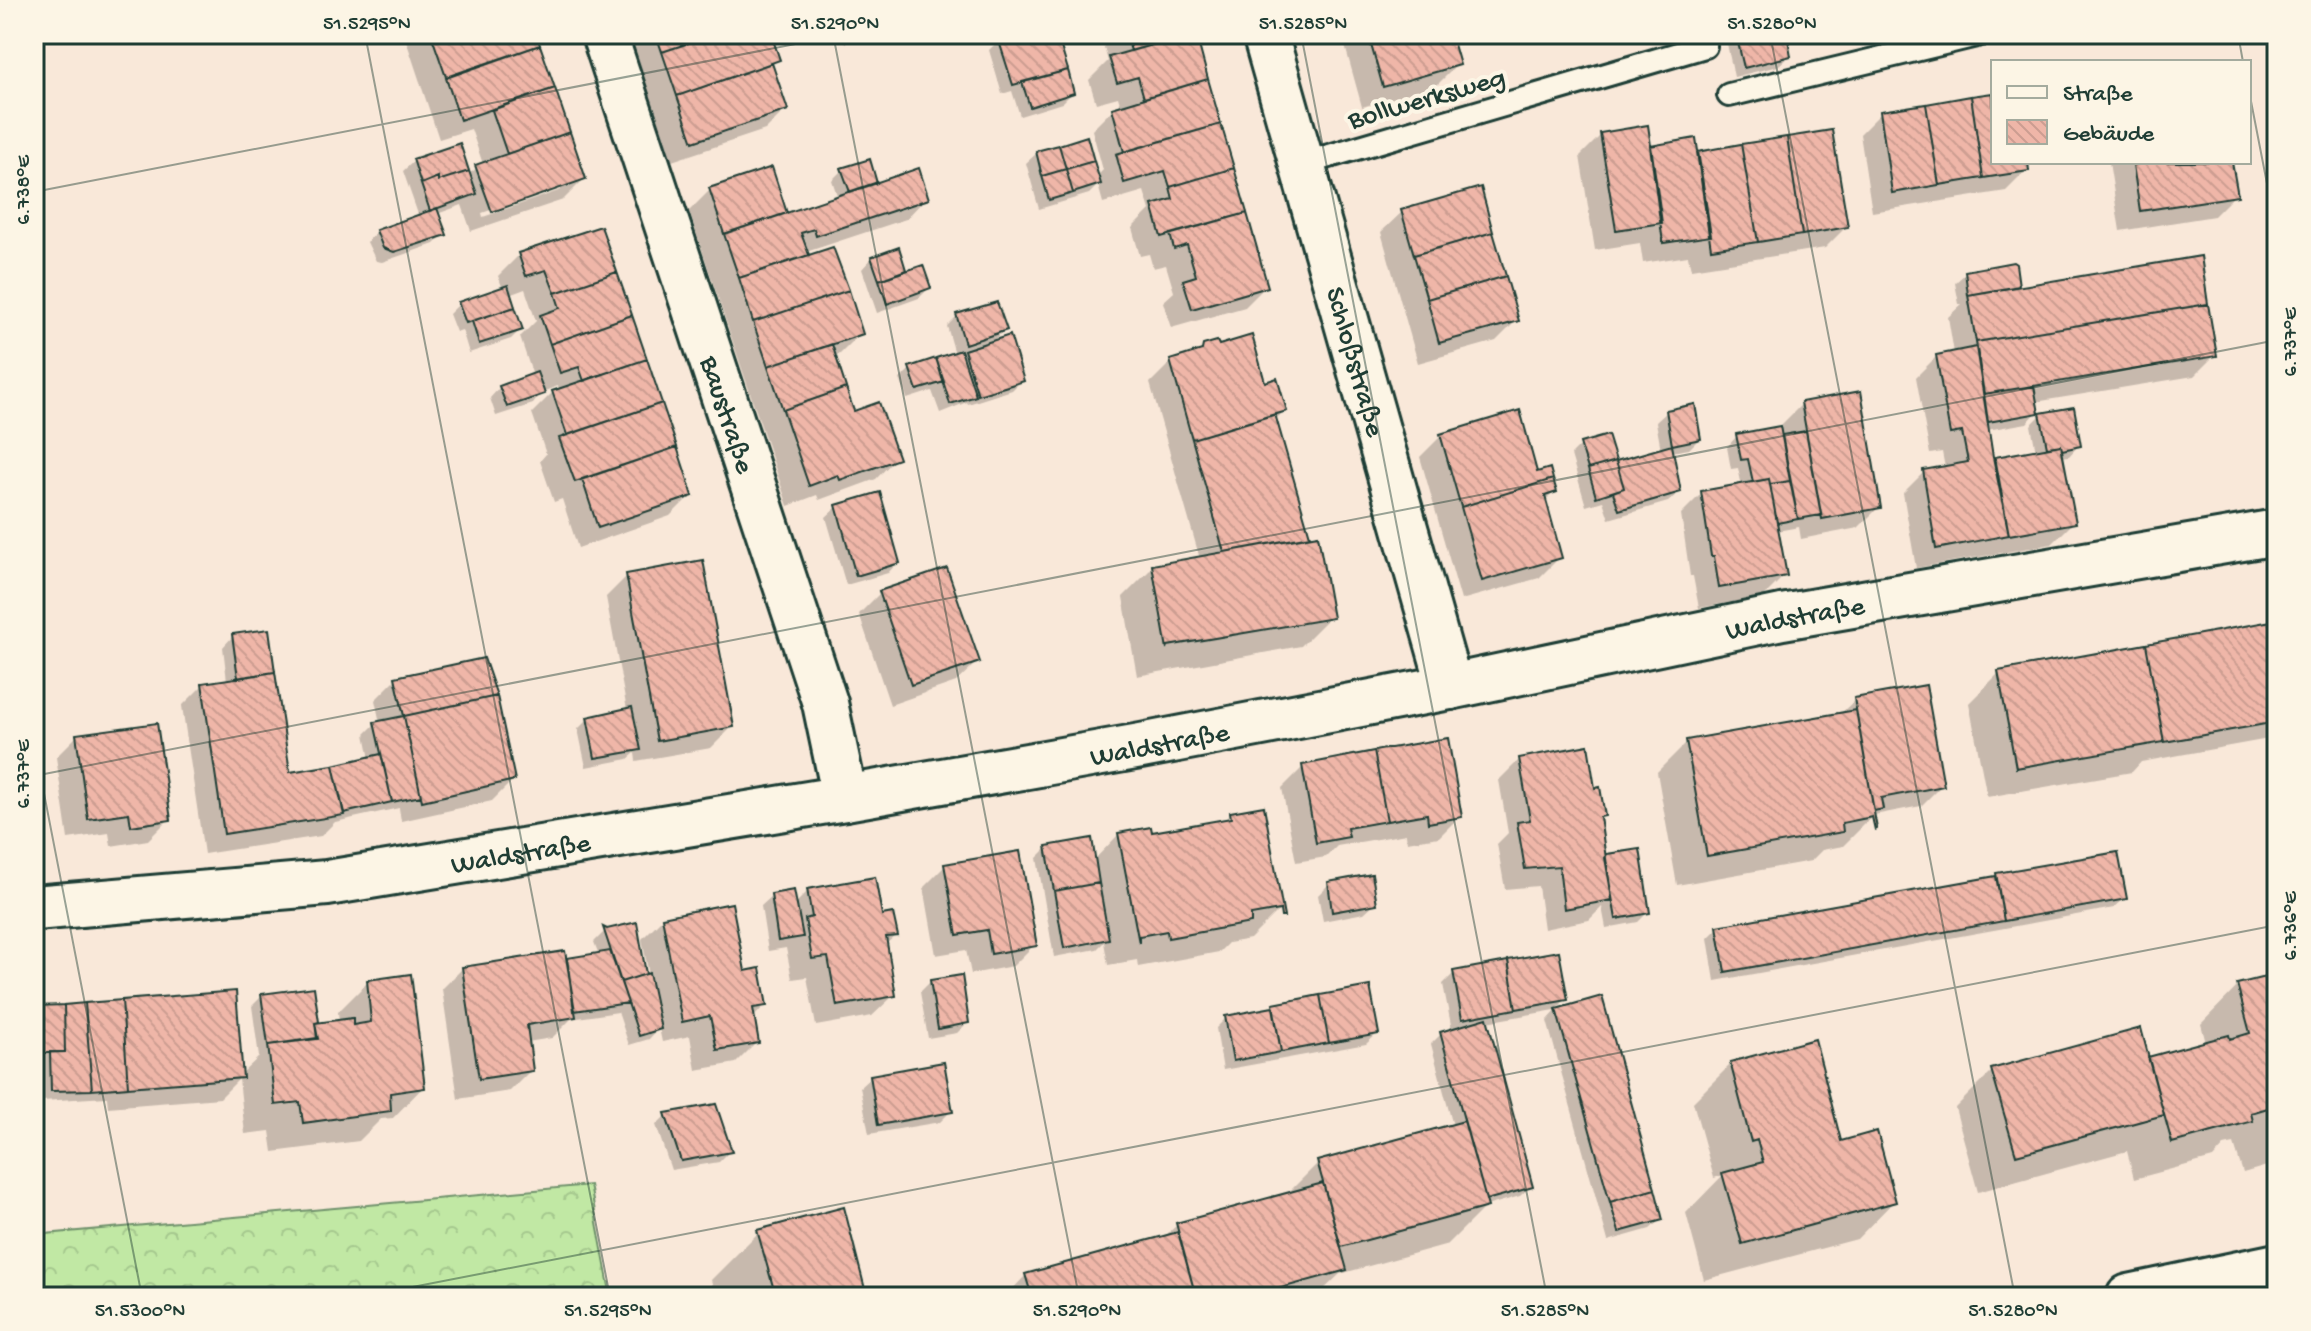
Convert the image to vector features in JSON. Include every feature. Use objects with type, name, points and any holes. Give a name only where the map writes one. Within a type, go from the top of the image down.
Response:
[{"type":"street","name":"Baustraße","points":[[604,34],[825,703],[845,798]]},
{"type":"street","name":"Schloßstraße","points":[[1265,34],[1450,687]]},
{"type":"street","name":"Waldstraße","points":[[34,908],[327,883],[845,798],[1450,687],[1782,617],[2277,532]]},
{"type":"street","points":[[2129,1297],[2277,1266]]},
{"type":"lane","points":[[1729,95],[1981,34]]},
{"type":"lane","name":"Bollwerksweg","points":[[1302,164],[1705,46]]},
{"type":"green space","points":[[590,1185],[611,1297],[34,1297],[34,1235]]},
{"type":"building","points":[[431,34],[536,34],[540,45],[446,77]]},
{"type":"building","points":[[656,34],[716,34],[662,52]]},
{"type":"building","points":[[716,34],[771,34],[780,60],[677,96],[662,52]]},
{"type":"building","points":[[1012,34],[1057,34],[1068,70],[1013,85],[998,38]]},
{"type":"building","points":[[1126,34],[1190,34],[1131,51]]},
{"type":"building","points":[[1196,34],[1208,79],[1144,98],[1138,77],[1117,83],[1109,57]]},
{"type":"building","points":[[1368,34],[1451,34],[1460,65],[1383,87]]},
{"type":"building","points":[[1736,34],[1787,34],[1791,56],[1744,68]]},
{"type":"building","points":[[540,45],[555,88],[460,120],[446,78]]},
{"type":"building","points":[[772,63],[788,110],[693,142],[677,96]]},
{"type":"building","points":[[1068,70],[1074,93],[1030,107],[1022,82]]},
{"type":"building","points":[[1208,79],[1221,124],[1124,152],[1112,108]]},
{"type":"building","points":[[555,88],[570,132],[507,154],[492,110]]},
{"type":"building","points":[[1991,93],[1991,164],[2028,164],[2029,171],[1983,178],[1971,96]]},
{"type":"building","points":[[1971,96],[1983,178],[1939,185],[1926,104]]},
{"type":"building","points":[[1926,104],[1939,185],[1892,193],[1880,111]]},
{"type":"building","points":[[1221,124],[1234,168],[1170,187],[1165,171],[1124,183],[1116,154]]},
{"type":"building","points":[[1648,125],[1662,223],[1616,230],[1600,133]]},
{"type":"building","points":[[1832,130],[1848,227],[1802,235],[1787,137]]},
{"type":"building","points":[[570,132],[586,179],[492,212],[475,165]]},
{"type":"building","points":[[1087,136],[1094,161],[1066,169],[1059,145]]},
{"type":"building","points":[[1787,137],[1802,235],[1758,242],[1741,144]]},
{"type":"building","points":[[1696,138],[1711,236],[1663,243],[1650,146]]},
{"type":"building","points":[[460,143],[469,171],[421,184],[413,159]]},
{"type":"building","points":[[1741,144],[1758,242],[1711,249],[1697,152]]},
{"type":"building","points":[[1059,145],[1066,169],[1042,176],[1036,151]]},
{"type":"building","points":[[870,159],[877,183],[850,192],[841,168]]},
{"type":"building","points":[[1094,161],[1101,184],[1073,193],[1066,169]]},
{"type":"building","points":[[2232,164],[2238,196],[2140,211],[2133,165]]},
{"type":"building","points":[[772,167],[787,213],[724,234],[709,188]]},
{"type":"building","points":[[919,168],[929,199],[816,236],[814,229],[801,233],[809,255],[739,278],[724,234]]},
{"type":"building","points":[[1234,168],[1247,213],[1161,237],[1152,205],[1173,199],[1170,187]]},
{"type":"building","points":[[1066,169],[1073,193],[1049,200],[1042,176]]},
{"type":"building","points":[[469,171],[477,194],[430,211],[421,184]]},
{"type":"building","points":[[1481,187],[1493,232],[1414,255],[1401,210]]},
{"type":"building","points":[[437,208],[447,235],[394,252],[383,248],[376,230]]},
{"type":"building","points":[[1247,213],[1268,287],[1192,309],[1183,280],[1196,276],[1187,245],[1174,249],[1170,234]]},
{"type":"building","points":[[601,226],[617,272],[555,293],[546,270],[526,276],[518,253]]},
{"type":"building","points":[[1493,232],[1506,276],[1427,299],[1414,255]]},
{"type":"building","points":[[833,247],[849,290],[753,322],[739,278]]},
{"type":"building","points":[[899,247],[906,270],[879,280],[871,257]]},
{"type":"building","points":[[2201,256],[2208,304],[1976,342],[1968,295]]},
{"type":"building","points":[[2016,264],[2019,286],[1968,295],[1965,271]]},
{"type":"building","points":[[923,265],[931,288],[887,304],[879,280]]},
{"type":"building","points":[[617,272],[632,315],[550,344],[540,315],[560,308],[555,293]]},
{"type":"building","points":[[1506,276],[1519,321],[1439,343],[1427,299]]},
{"type":"building","points":[[508,285],[515,307],[466,323],[458,302]]},
{"type":"building","points":[[849,290],[863,334],[768,366],[753,322]]},
{"type":"building","points":[[997,302],[1007,330],[965,344],[956,314]]},
{"type":"building","points":[[2208,304],[2217,356],[1984,394],[1976,342]]},
{"type":"building","points":[[515,307],[523,330],[479,344],[472,321]]},
{"type":"building","points":[[632,315],[647,359],[584,381],[579,367],[560,373],[550,344]]},
{"type":"building","points":[[1010,335],[1024,381],[978,395],[964,350]]},
{"type":"building","points":[[1252,335],[1265,382],[1277,378],[1287,411],[1192,439],[1170,360],[1202,350],[1203,345],[1217,341],[1219,345]]},
{"type":"building","points":[[832,344],[846,388],[783,410],[768,366]]},
{"type":"building","points":[[1976,347],[2009,535],[1936,549],[1923,470],[1968,462],[1962,432],[1950,434],[1936,355]]},
{"type":"building","points":[[961,350],[976,396],[950,404],[936,358]]},
{"type":"building","points":[[936,358],[944,382],[917,390],[909,367]]},
{"type":"building","points":[[647,359],[662,403],[567,435],[552,391]]},
{"type":"building","points":[[537,372],[545,394],[507,407],[499,386]]},
{"type":"building","points":[[2034,386],[2039,413],[1988,422],[1984,394]]},
{"type":"building","points":[[846,388],[854,411],[879,402],[899,459],[840,480],[838,475],[809,486],[783,410]]},
{"type":"building","points":[[1861,391],[1881,508],[1822,519],[1801,402]]},
{"type":"building","points":[[662,403],[677,447],[575,482],[559,438]]},
{"type":"building","points":[[1695,404],[1701,439],[1672,445],[1666,410]]},
{"type":"building","points":[[2074,407],[2081,446],[2062,450],[2061,445],[2047,447],[2040,413]]},
{"type":"building","points":[[1520,410],[1537,472],[1550,468],[1553,479],[1461,507],[1440,434]]},
{"type":"building","points":[[1275,414],[1310,536],[1224,552],[1192,439]]},
{"type":"building","points":[[1780,426],[1790,481],[1770,484],[1769,479],[1753,482],[1748,459],[1741,460],[1736,434]]},
{"type":"building","points":[[1806,431],[1821,515],[1798,519],[1782,435]]},
{"type":"building","points":[[1608,435],[1616,461],[1588,469],[1580,443]]},
{"type":"building","points":[[1672,445],[1681,492],[1619,510],[1613,492],[1624,488],[1616,461]]},
{"type":"building","points":[[2061,445],[2076,523],[2009,535],[1995,457]]},
{"type":"building","points":[[677,447],[693,496],[598,528],[582,479]]},
{"type":"building","points":[[1616,461],[1624,488],[1596,497],[1588,469]]},
{"type":"building","points":[[1553,479],[1557,492],[1545,496],[1562,558],[1482,581],[1461,507]]},
{"type":"building","points":[[1769,479],[1787,576],[1719,588],[1701,491]]},
{"type":"building","points":[[1790,481],[1798,519],[1777,523],[1770,484]]},
{"type":"building","points":[[880,492],[900,563],[856,576],[836,505]]},
{"type":"building","points":[[1318,535],[1333,618],[1168,646],[1167,649],[1152,565]]},
{"type":"building","points":[[703,560],[734,727],[657,741],[626,574]]},
{"type":"building","points":[[947,568],[980,662],[911,685],[879,591]]},
{"type":"building","points":[[2277,620],[2277,722],[2164,742],[2146,644]]},
{"type":"building","points":[[269,629],[275,672],[238,678],[232,634]]},
{"type":"building","points":[[2146,644],[2164,742],[2016,768],[1998,671]]},
{"type":"building","points":[[484,658],[497,696],[404,716],[395,677]]},
{"type":"building","points":[[275,672],[290,772],[333,765],[344,815],[224,834],[202,683]]},
{"type":"building","points":[[1926,685],[1944,786],[1881,798],[1883,809],[1874,811],[1854,698]]},
{"type":"building","points":[[497,696],[515,780],[422,801],[404,716]]},
{"type":"building","points":[[632,707],[641,750],[595,758],[587,717]]},
{"type":"building","points":[[1856,710],[1877,829],[1872,817],[1842,823],[1843,832],[1707,856],[1686,740]]},
{"type":"building","points":[[404,716],[421,796],[392,802],[374,722]]},
{"type":"building","points":[[157,723],[171,820],[131,826],[129,813],[88,819],[76,734]]},
{"type":"building","points":[[1448,738],[1462,817],[1428,823],[1427,814],[1387,821],[1374,751]]},
{"type":"building","points":[[1588,745],[1595,788],[1600,787],[1605,816],[1600,817],[1612,900],[1564,909],[1559,866],[1525,869],[1517,822],[1530,820],[1519,758]]},
{"type":"building","points":[[1374,751],[1387,821],[1347,828],[1349,837],[1316,843],[1302,765]]},
{"type":"building","points":[[381,754],[392,802],[344,813],[333,765]]},
{"type":"building","points":[[1264,806],[1284,917],[1281,917],[1280,910],[1251,915],[1251,923],[1168,938],[1167,931],[1139,936],[1139,943],[1118,833],[1151,827],[1152,832],[1231,818],[1230,812]]},
{"type":"building","points":[[1092,838],[1099,883],[1054,891],[1046,846]]},
{"type":"building","points":[[1640,849],[1650,913],[1616,919],[1605,858],[1607,854]]},
{"type":"building","points":[[1020,851],[1037,946],[991,954],[987,930],[957,935],[944,864]]},
{"type":"building","points":[[2118,852],[2127,899],[2004,921],[1996,873]]},
{"type":"building","points":[[1372,874],[1377,904],[1332,912],[1328,882]]},
{"type":"building","points":[[1996,876],[2004,921],[1725,972],[1717,926]]},
{"type":"building","points":[[875,877],[882,915],[893,913],[898,936],[886,937],[896,996],[837,1006],[828,957],[812,959],[805,919],[812,917],[807,889]]},
{"type":"building","points":[[1099,883],[1109,939],[1064,948],[1054,891]]},
{"type":"building","points":[[794,890],[803,937],[778,941],[771,894]]},
{"type":"building","points":[[732,903],[745,971],[760,968],[767,1006],[753,1008],[759,1043],[717,1050],[710,1016],[682,1022],[662,917]]},
{"type":"building","points":[[637,922],[646,974],[621,982],[603,927],[607,929]]},
{"type":"building","points":[[565,951],[576,1017],[527,1025],[533,1071],[479,1079],[462,967]]},
{"type":"building","points":[[610,951],[628,1003],[574,1011],[567,958]]},
{"type":"building","points":[[1559,951],[1568,1000],[1516,1009],[1508,960]]},
{"type":"building","points":[[1508,961],[1516,1009],[1462,1019],[1453,971]]},
{"type":"building","points":[[649,973],[661,1029],[639,1036],[621,982]]},
{"type":"building","points":[[411,974],[425,1088],[390,1093],[391,1111],[303,1123],[300,1102],[275,1105],[268,1045],[318,1039],[315,1023],[353,1018],[353,1025],[371,1022],[367,980]]},
{"type":"building","points":[[2277,974],[2277,1126],[2271,1107],[2251,1113],[2253,1121],[2172,1143],[2148,1057],[2229,1035],[2230,1039],[2250,1033],[2237,984]]},
{"type":"building","points":[[962,975],[969,1023],[938,1029],[930,980]]},
{"type":"building","points":[[1370,986],[1379,1034],[1329,1043],[1320,995]]},
{"type":"building","points":[[314,987],[319,1022],[315,1023],[317,1038],[268,1045],[261,994]]},
{"type":"building","points":[[236,991],[243,1078],[128,1087],[122,1000]]},
{"type":"building","points":[[1320,995],[1329,1043],[1281,1052],[1273,1004]]},
{"type":"building","points":[[1602,996],[1655,1189],[1610,1202],[1556,1009]]},
{"type":"building","points":[[122,1000],[128,1087],[92,1090],[85,1003]]},
{"type":"building","points":[[85,1003],[92,1090],[51,1091],[50,1052],[65,1052],[64,1005]]},
{"type":"building","points":[[64,1005],[65,1052],[34,1053],[34,1006]]},
{"type":"building","points":[[1273,1007],[1281,1052],[1233,1061],[1225,1016]]},
{"type":"building","points":[[1487,1018],[1533,1187],[1486,1200],[1440,1032]]},
{"type":"building","points":[[2141,1028],[2164,1115],[2016,1155],[1991,1069]]},
{"type":"building","points":[[1815,1039],[1841,1141],[1877,1131],[1896,1202],[1742,1244],[1722,1173],[1763,1162],[1757,1140],[1751,1142],[1730,1062]]},
{"type":"building","points":[[944,1062],[953,1112],[878,1125],[870,1075]]},
{"type":"building","points":[[716,1104],[732,1152],[681,1161],[665,1113]]},
{"type":"building","points":[[1464,1121],[1488,1207],[1341,1247],[1317,1161]]},
{"type":"building","points":[[1323,1183],[1347,1270],[1248,1297],[1196,1297],[1176,1223]]},
{"type":"building","points":[[1655,1189],[1663,1220],[1619,1232],[1610,1202]]},
{"type":"building","points":[[844,1207],[867,1297],[776,1297],[757,1230]]},
{"type":"building","points":[[1178,1232],[1196,1297],[1032,1297],[1025,1274]]}]
